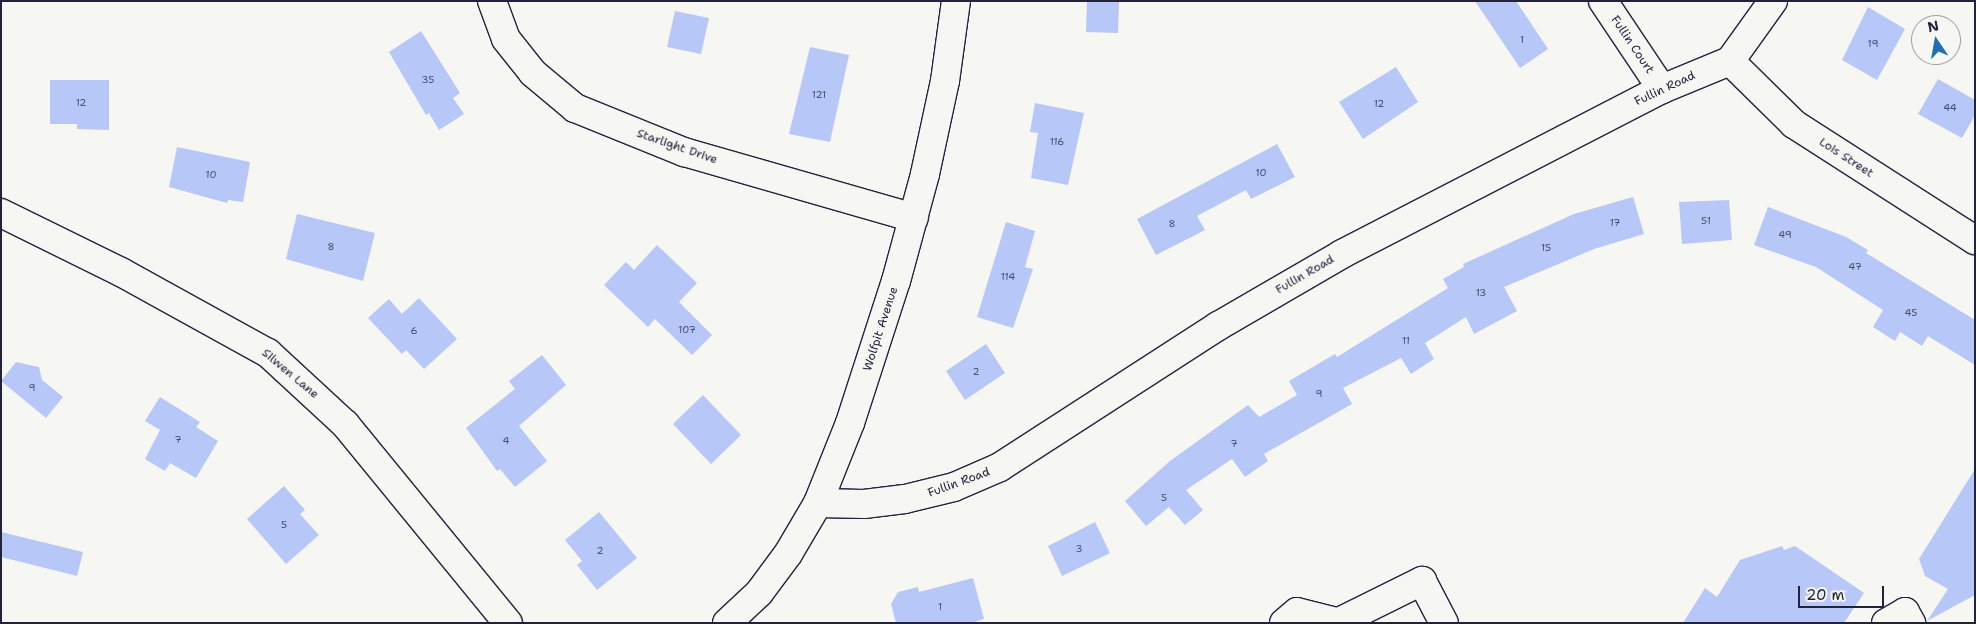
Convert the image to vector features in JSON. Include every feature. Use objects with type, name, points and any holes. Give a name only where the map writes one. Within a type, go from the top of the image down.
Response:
[{"type":"street","name":"Starlight Drive","points":[[492,1],[506,39],[533,73],[575,108],[684,152],[914,218]]},
{"type":"street","name":"Wolfpit Avenue","points":[[728,623],[770,580],[818,503],[850,423],[914,218],[945,81],[956,1]]},
{"type":"street","name":"Fullin Court","points":[[1602,1],[1662,89]]},
{"type":"street","points":[[1730,61],[1773,1]]},
{"type":"street","name":"Fullin Road","points":[[818,503],[864,504],[905,499],[954,487],[1000,468],[1210,331],[1300,278],[1662,89],[1730,61]]},
{"type":"street","name":"Lois Street","points":[[1730,61],[1794,124],[1975,240]]},
{"type":"street","name":"Silwen Lane","points":[[1,213],[121,272],[268,353],[346,424],[508,623]]},
{"type":"street","points":[[1284,623],[1297,612],[1340,622],[1422,581],[1444,623]]},
{"type":"street","points":[[1886,623],[1905,612],[1911,623]]},
{"type":"building","points":[[1087,1],[1119,1],[1118,33],[1086,32]]},
{"type":"building","points":[[1475,1],[1516,1],[1548,49],[1520,68]]},
{"type":"building","points":[[1868,7],[1905,29],[1877,80],[1842,60]]},
{"type":"building","points":[[675,11],[709,18],[701,54],[667,47]]},
{"type":"building","points":[[421,31],[460,93],[453,98],[464,114],[439,130],[429,113],[426,115],[389,52]]},
{"type":"building","points":[[810,47],[849,55],[830,142],[789,134]]},
{"type":"building","points":[[1396,67],[1418,102],[1363,139],[1339,102]]},
{"type":"building","points":[[1938,79],[1975,100],[1975,115],[1962,138],[1918,114]]},
{"type":"building","points":[[50,80],[109,80],[109,130],[77,129],[77,124],[50,124]]},
{"type":"building","points":[[1035,103],[1084,113],[1068,185],[1031,178],[1038,133],[1030,132]]},
{"type":"building","points":[[1277,144],[1295,177],[1251,199],[1246,190],[1197,216],[1205,230],[1156,255],[1137,219]]},
{"type":"building","points":[[177,147],[250,162],[243,202],[228,200],[227,203],[169,187]]},
{"type":"building","points":[[1633,197],[1644,234],[1594,249],[1504,287],[1517,311],[1474,334],[1466,317],[1425,343],[1434,359],[1411,374],[1401,358],[1343,388],[1352,404],[1264,454],[1268,461],[1245,477],[1232,459],[1186,490],[1203,510],[1185,525],[1169,507],[1146,526],[1125,501],[1170,461],[1248,405],[1259,417],[1297,395],[1289,381],[1335,354],[1337,357],[1448,288],[1443,279],[1464,267],[1463,264],[1574,214]]},
{"type":"building","points":[[1729,200],[1732,240],[1682,244],[1679,202]]},
{"type":"building","points":[[1768,207],[1846,237],[1868,250],[1866,253],[1975,320],[1975,365],[1928,336],[1922,346],[1900,332],[1895,341],[1873,327],[1883,310],[1816,267],[1754,245]]},
{"type":"building","points":[[297,214],[375,233],[363,281],[286,259]]},
{"type":"building","points":[[1006,222],[1035,231],[1025,267],[1033,269],[1013,328],[977,317]]},
{"type":"building","points":[[657,245],[697,283],[679,302],[712,335],[692,355],[655,319],[648,327],[604,285],[626,262],[634,270]]},
{"type":"building","points":[[419,298],[457,339],[424,369],[406,350],[402,354],[368,318],[389,299],[402,314]]},
{"type":"building","points":[[986,344],[1005,373],[965,400],[946,371]]},
{"type":"building","points":[[542,355],[566,385],[519,426],[547,461],[515,487],[500,469],[497,471],[466,428],[515,389],[509,381]]},
{"type":"building","points":[[16,362],[39,367],[42,380],[63,397],[46,418],[1,381]]},
{"type":"building","points":[[703,395],[741,435],[711,464],[673,424]]},
{"type":"building","points":[[160,397],[200,422],[196,427],[218,441],[196,478],[170,463],[165,471],[145,459],[160,430],[145,421]]},
{"type":"building","points":[[1975,469],[1975,595],[1927,621],[1948,589],[1925,576],[1919,559]]},
{"type":"building","points":[[284,486],[305,510],[300,514],[319,535],[286,564],[247,519]]},
{"type":"building","points":[[599,512],[637,558],[597,590],[577,565],[582,561],[565,540]]},
{"type":"building","points":[[1095,522],[1110,553],[1062,576],[1048,546]]},
{"type":"building","points":[[1,532],[83,552],[77,576],[1,557]]},
{"type":"building","points":[[1782,546],[1784,550],[1795,546],[1864,593],[1844,623],[1683,623],[1705,588],[1717,597],[1740,560]]},
{"type":"building","points":[[973,578],[984,619],[971,623],[896,623],[891,604],[898,592],[918,587],[919,592]]}]
